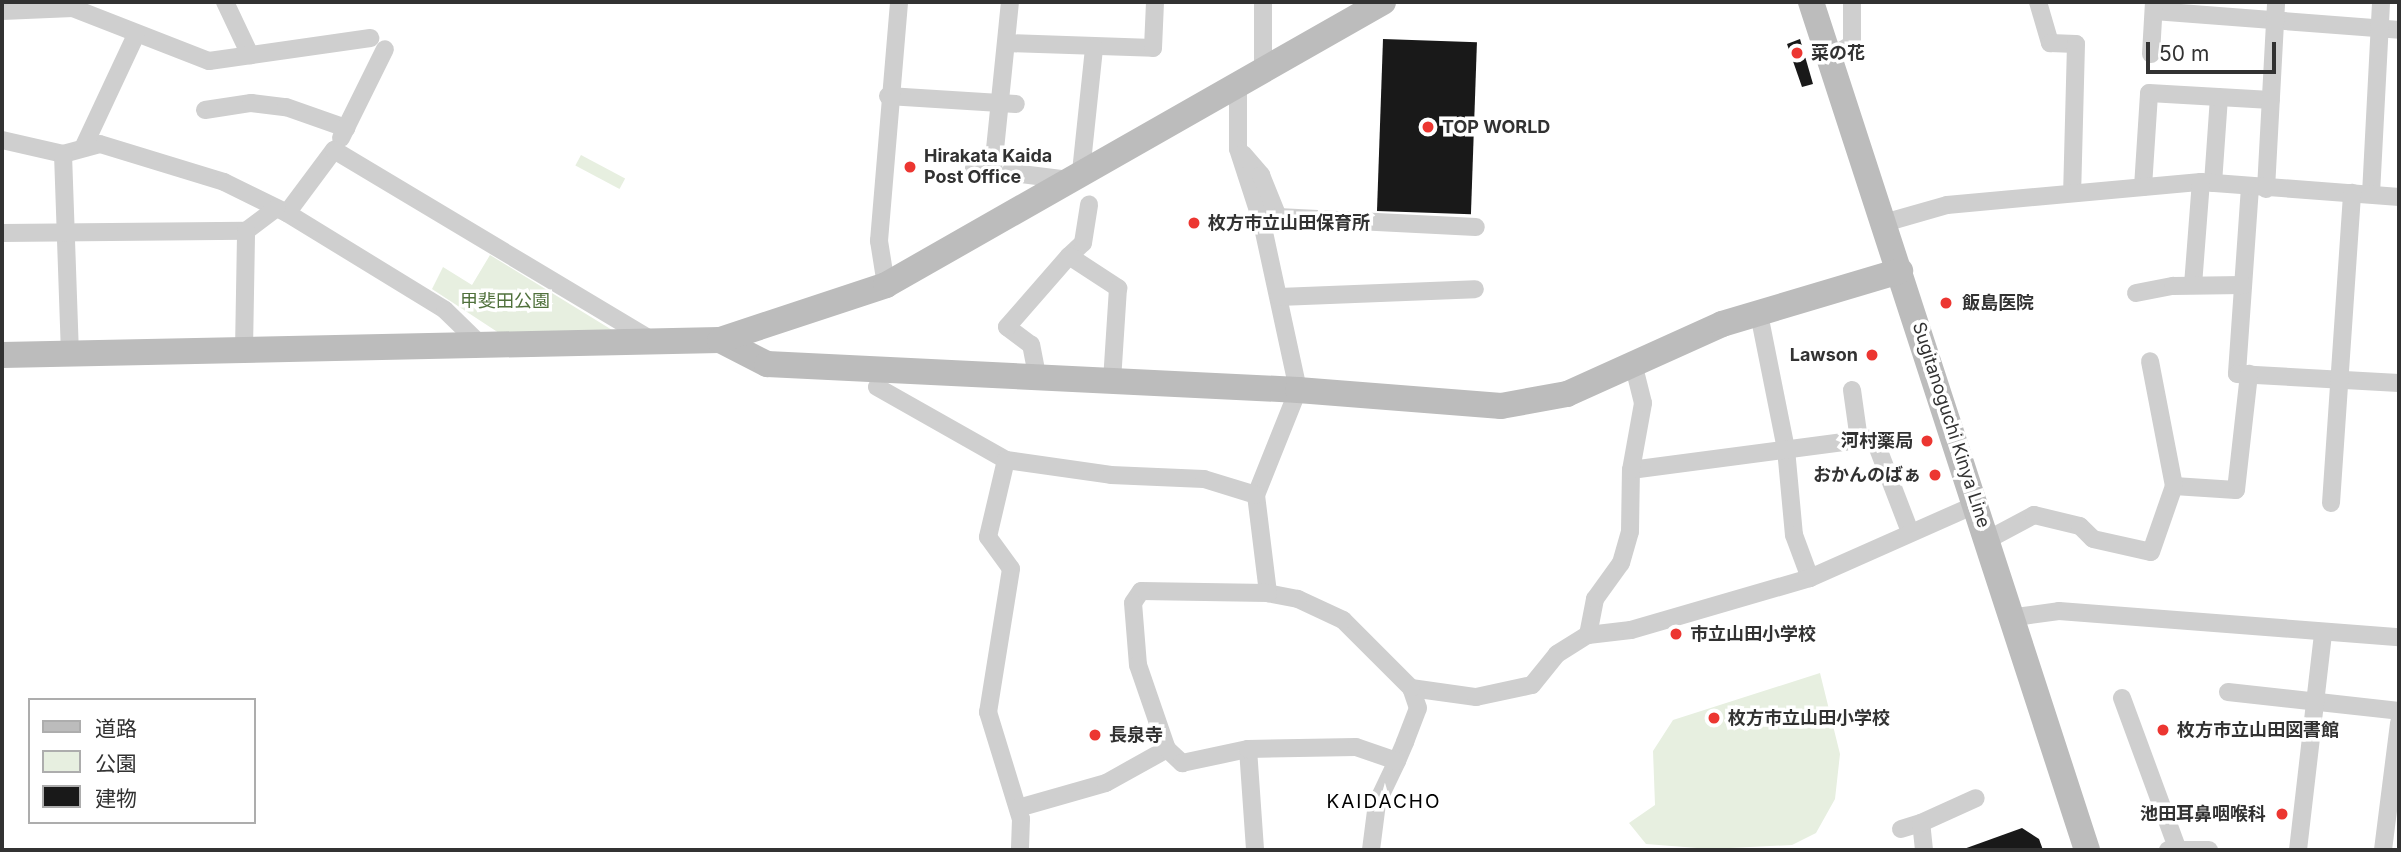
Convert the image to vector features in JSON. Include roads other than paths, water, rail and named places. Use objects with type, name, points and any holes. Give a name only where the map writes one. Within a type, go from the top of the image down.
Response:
[{"type":"street","points":[[225,2],[250,55]]},
{"type":"street","points":[[886,285],[879,241],[888,96],[900,2]]},
{"type":"street","points":[[993,169],[1008,104],[1006,43],[1010,2]]},
{"type":"street","points":[[1006,43],[1153,48],[1155,2]]},
{"type":"street","points":[[1263,2],[1263,68]]},
{"type":"street","points":[[2,355],[720,340],[886,285],[1383,2]]},
{"type":"street","name":"Sugitanoguchi Kinya Line","points":[[1811,2],[2015,617],[2087,850]]},
{"type":"street","points":[[1829,58],[1852,44],[1852,2]]},
{"type":"street","points":[[2038,2],[2050,43],[2076,44],[2072,192]]},
{"type":"street","points":[[2276,2],[2271,100],[2243,285],[2237,374],[2399,383]]},
{"type":"street","points":[[2371,194],[2381,2]]},
{"type":"street","points":[[2151,54],[2154,6],[2275,22],[2399,30]]},
{"type":"street","points":[[2,11],[74,8],[136,35],[209,61],[378,43],[346,128],[334,150],[282,211],[246,231],[2,233]]},
{"type":"street","points":[[83,148],[136,35]]},
{"type":"street","points":[[1075,176],[1094,48]]},
{"type":"street","points":[[1238,84],[1238,149],[1279,297],[1298,390],[1256,495],[1268,593]]},
{"type":"street","points":[[2143,187],[2149,93],[2271,100]]},
{"type":"street","points":[[888,96],[1008,104]]},
{"type":"street","points":[[2193,285],[2219,97]]},
{"type":"street","points":[[205,110],[251,103],[286,107],[346,128]]},
{"type":"street","points":[[2,140],[63,154],[100,144],[224,182],[282,211],[445,310],[481,345]]},
{"type":"street","points":[[1238,149],[1261,175],[1278,217],[1476,227]]},
{"type":"street","points":[[334,150],[653,341]]},
{"type":"street","points":[[63,154],[63,233],[70,354]]},
{"type":"street","points":[[974,168],[1075,176]]},
{"type":"street","points":[[1884,223],[1947,205],[2072,192],[2207,183],[2399,197]]},
{"type":"street","points":[[2331,503],[2342,378],[2352,193]]},
{"type":"street","points":[[1037,375],[1031,345],[1007,327],[1083,243],[1089,204]]},
{"type":"street","points":[[244,350],[246,231]]},
{"type":"street","points":[[1069,256],[1118,288],[1112,381]]},
{"type":"street","points":[[720,340],[767,364],[879,377],[1037,375],[1298,390],[1501,406],[1567,394],[1634,367],[1722,324],[1900,271]]},
{"type":"street","points":[[2136,293],[2193,285],[2243,285]]},
{"type":"street","points":[[1279,297],[1475,289]]},
{"type":"street","points":[[1759,314],[1786,449],[1793,528],[1810,578]]},
{"type":"street","points":[[1989,540],[2034,515],[2080,526],[2093,539],[2151,552],[2174,486],[2150,361]]},
{"type":"street","points":[[1588,635],[1595,599],[1621,563],[1630,531],[1631,470],[1643,403],[1634,367]]},
{"type":"street","points":[[2174,486],[2236,490],[2249,374]]},
{"type":"street","points":[[879,377],[1006,460],[1111,475],[1204,479],[1256,495]]},
{"type":"street","points":[[1852,390],[1859,440]]},
{"type":"street","points":[[1631,470],[1874,438],[1910,532]]},
{"type":"street","points":[[1006,460],[988,537],[1011,569],[988,712],[1018,808],[1020,850]]},
{"type":"street","points":[[1411,688],[1476,697],[1532,685],[1557,654],[1588,635],[1631,630],[1810,578],[1977,505]]},
{"type":"street","points":[[1371,850],[1377,803],[1397,761],[1418,708],[1411,688],[1343,620],[1298,599],[1268,593],[1141,591],[1133,603],[1138,665],[1167,749],[1182,763],[1248,749],[1356,747],[1397,761]]},
{"type":"street","points":[[2015,617],[2059,611],[2323,635],[2399,637]]},
{"type":"street","points":[[2298,850],[2318,702],[2323,635]]},
{"type":"street","points":[[2228,692],[2399,711]]},
{"type":"street","points":[[2122,698],[2174,849],[2209,850]]},
{"type":"street","points":[[2383,850],[2399,723]]},
{"type":"street","points":[[1018,808],[1107,783],[1167,749]]},
{"type":"street","points":[[1248,749],[1255,850]]},
{"type":"street","points":[[1900,829],[1921,823],[1976,798]]},
{"type":"street","points":[[1921,823],[1924,850]]},
{"type":"place","name":"菜の花","points":[[1797,53]]},
{"type":"place","name":"TOP WORLD","points":[[1428,127]]},
{"type":"place","name":"Hirakata Kaida Post Office","points":[[910,167]]},
{"type":"place","name":"枚方市立山田保育所","points":[[1194,223]]},
{"type":"place","name":"飯島医院","points":[[1946,303]]},
{"type":"place","name":"Lawson","points":[[1872,355]]},
{"type":"place","name":"河村薬局","points":[[1927,441]]},
{"type":"place","name":"おかんのばぁ","points":[[1935,475]]},
{"type":"place","name":"市立山田小学校","points":[[1676,634]]},
{"type":"place","name":"枚方市立山田小学校","points":[[1714,718]]},
{"type":"place","name":"枚方市立山田図書館","points":[[2163,730]]},
{"type":"place","name":"長泉寺","points":[[1095,735]]},
{"type":"place","name":"池田耳鼻咽喉科","points":[[2282,814]]},
{"type":"district","name":"KAIDACHO","points":[[1384,802]]},
{"type":"park label","name":"甲斐田公園","points":[[505,301]]}]
